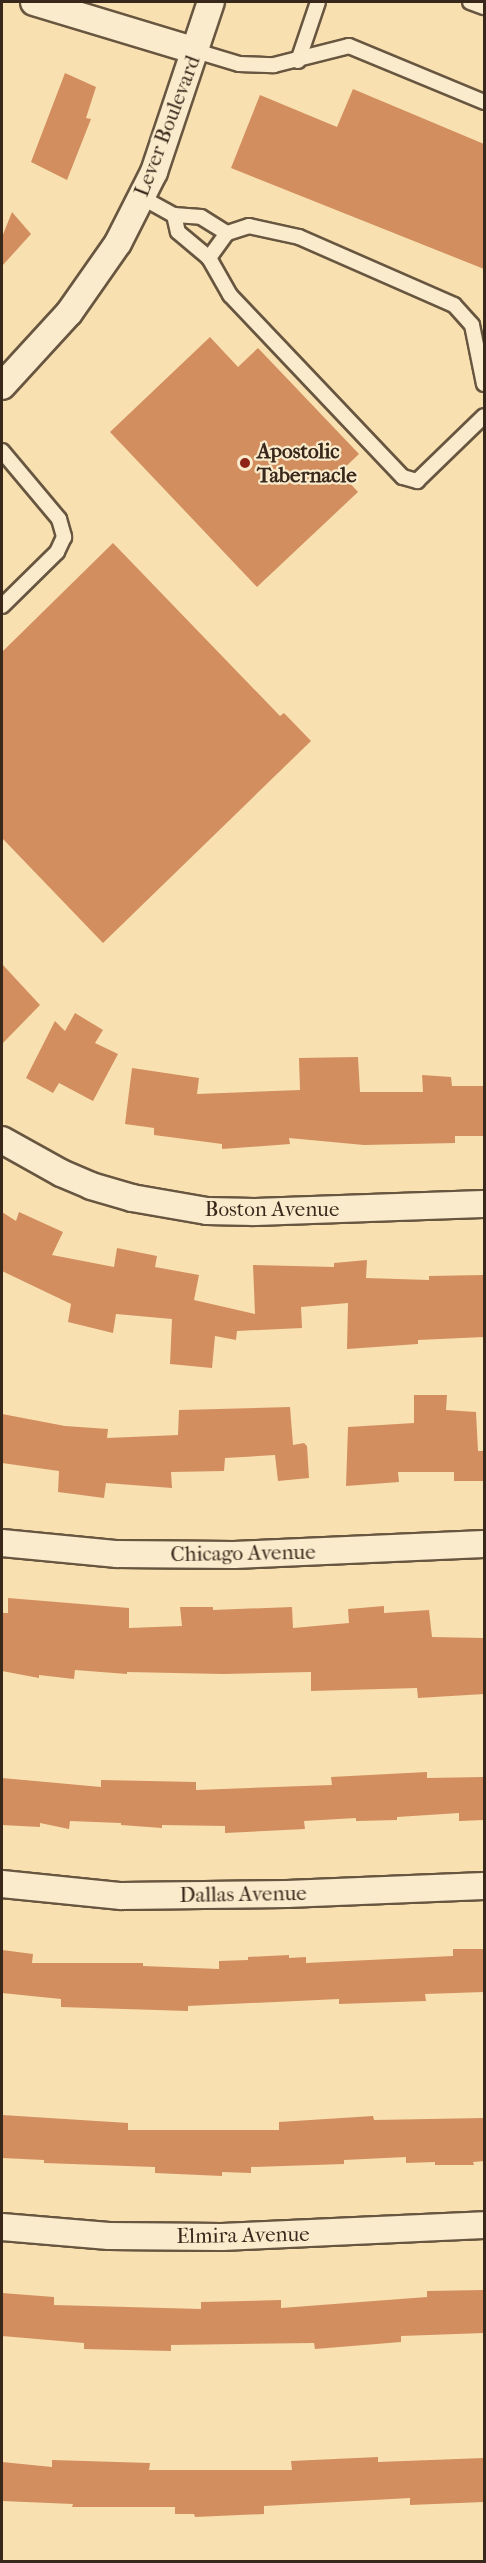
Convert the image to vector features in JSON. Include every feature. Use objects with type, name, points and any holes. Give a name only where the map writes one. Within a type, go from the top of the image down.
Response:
[{"type":"street","points":[[34,2],[196,51]]},
{"type":"street","name":"Lever Boulevard","points":[[2,386],[69,313],[118,243],[154,172],[211,2]]},
{"type":"street","name":"Boston Avenue","points":[[2,1140],[42,1163],[91,1186],[132,1198],[207,1211],[254,1212],[484,1204]]},
{"type":"street","name":"Chicago Avenue","points":[[2,1543],[117,1554],[234,1555],[484,1544]]},
{"type":"street","name":"Dallas Avenue","points":[[2,1884],[121,1896],[287,1894],[484,1886]]},
{"type":"street","name":"Elmira Avenue","points":[[2,2227],[109,2236],[222,2237],[484,2225]]},
{"type":"lane","points":[[298,61],[318,2]]},
{"type":"lane","points":[[470,2],[484,8]]},
{"type":"lane","points":[[196,51],[239,64],[274,65],[298,61],[349,46],[484,102]]},
{"type":"lane","points":[[141,197],[174,214],[201,216],[227,233]]},
{"type":"lane","points":[[174,214],[178,232],[209,258],[230,295],[404,477],[417,481],[484,416]]},
{"type":"lane","points":[[209,258],[227,233],[249,226],[299,237],[454,305],[472,325],[484,384]]},
{"type":"lane","points":[[2,451],[59,519],[64,537],[57,552],[2,606]]},
{"type":"building","points":[[65,73],[96,87],[86,118],[91,119],[67,180],[31,162]]},
{"type":"building","points":[[353,89],[484,144],[484,269],[231,168],[260,95],[337,127]]},
{"type":"building","points":[[12,212],[31,234],[2,266],[2,237]]},
{"type":"building","name":"Apostolic Tabernacle","points":[[210,337],[238,367],[258,348],[359,454],[340,472],[358,492],[257,587],[110,432]]},
{"type":"building","points":[[113,543],[280,716],[284,713],[311,741],[103,943],[2,838],[2,652]]},
{"type":"building","points":[[2,964],[40,1005],[2,1044]]},
{"type":"building","points":[[75,1013],[103,1030],[95,1043],[118,1054],[93,1101],[59,1083],[53,1093],[26,1078],[55,1021],[65,1031]]},
{"type":"building","points":[[358,1057],[360,1092],[423,1092],[422,1075],[451,1077],[452,1086],[484,1086],[484,1136],[455,1136],[455,1143],[364,1145],[289,1138],[290,1144],[222,1149],[222,1144],[154,1135],[154,1128],[125,1124],[132,1068],[199,1078],[197,1094],[300,1090],[299,1058]]},
{"type":"building","points":[[2,1212],[16,1221],[19,1212],[63,1232],[52,1255],[114,1267],[117,1248],[157,1256],[155,1267],[199,1275],[194,1300],[255,1314],[253,1265],[334,1267],[334,1263],[367,1260],[366,1278],[429,1280],[429,1276],[484,1275],[484,1337],[418,1340],[418,1344],[347,1349],[348,1303],[301,1307],[302,1328],[237,1331],[236,1340],[215,1336],[212,1368],[170,1364],[172,1319],[116,1314],[113,1333],[68,1322],[71,1304],[2,1271]]},
{"type":"building","points":[[414,1395],[447,1395],[446,1410],[476,1412],[478,1451],[484,1451],[484,1481],[454,1481],[454,1472],[398,1472],[399,1482],[346,1486],[348,1427],[414,1423]]},
{"type":"building","points":[[290,1407],[293,1445],[304,1443],[307,1446],[309,1478],[278,1481],[275,1455],[225,1458],[224,1471],[171,1472],[172,1488],[106,1483],[104,1498],[58,1492],[59,1471],[2,1463],[2,1414],[65,1426],[108,1429],[107,1438],[178,1435],[179,1410]]},
{"type":"building","points":[[8,1598],[129,1608],[129,1628],[182,1626],[180,1607],[213,1607],[213,1610],[292,1607],[293,1628],[349,1623],[348,1609],[384,1606],[384,1613],[429,1610],[432,1637],[484,1638],[484,1694],[418,1698],[417,1688],[311,1691],[311,1672],[223,1674],[127,1672],[127,1674],[75,1670],[74,1679],[39,1675],[39,1678],[2,1671],[2,1613],[8,1613]]},
{"type":"building","points":[[427,1772],[427,1778],[484,1777],[484,1820],[459,1821],[459,1813],[397,1817],[397,1820],[356,1821],[356,1818],[304,1821],[305,1829],[225,1833],[225,1826],[162,1825],[162,1828],[121,1825],[121,1823],[70,1821],[69,1829],[40,1823],[40,1827],[2,1825],[2,1778],[101,1787],[101,1780],[196,1782],[196,1790],[332,1785],[331,1777]]},
{"type":"building","points":[[453,1949],[484,1949],[484,1992],[425,1994],[426,2001],[339,2004],[339,1999],[188,2006],[188,2011],[61,2007],[61,1999],[2,1993],[2,1950],[33,1954],[32,1963],[143,1963],[143,1966],[219,1969],[219,1961],[248,1960],[248,1957],[289,1955],[289,1958],[306,1957],[306,1963],[453,1956]]},
{"type":"building","points":[[2,2115],[128,2123],[128,2130],[279,2130],[279,2122],[373,2116],[374,2120],[484,2118],[484,2161],[473,2162],[474,2165],[435,2165],[435,2162],[406,2163],[406,2157],[344,2160],[344,2164],[251,2167],[251,2173],[222,2172],[222,2176],[155,2173],[155,2167],[44,2163],[44,2160],[2,2158]]},
{"type":"building","points":[[484,2290],[484,2333],[401,2336],[401,2342],[315,2349],[314,2343],[171,2345],[171,2351],[84,2349],[84,2343],[2,2336],[2,2293],[54,2297],[54,2305],[201,2309],[201,2302],[281,2300],[281,2308],[427,2297],[427,2291]]},
{"type":"building","points":[[378,2457],[378,2462],[484,2458],[484,2502],[410,2505],[410,2498],[264,2506],[264,2514],[195,2517],[194,2514],[175,2514],[175,2507],[72,2507],[73,2504],[2,2501],[2,2462],[52,2467],[52,2460],[150,2463],[149,2470],[292,2470],[291,2461]]},
{"type":"place","name":"Apostolic Tabernacle","points":[[245,463]]}]
